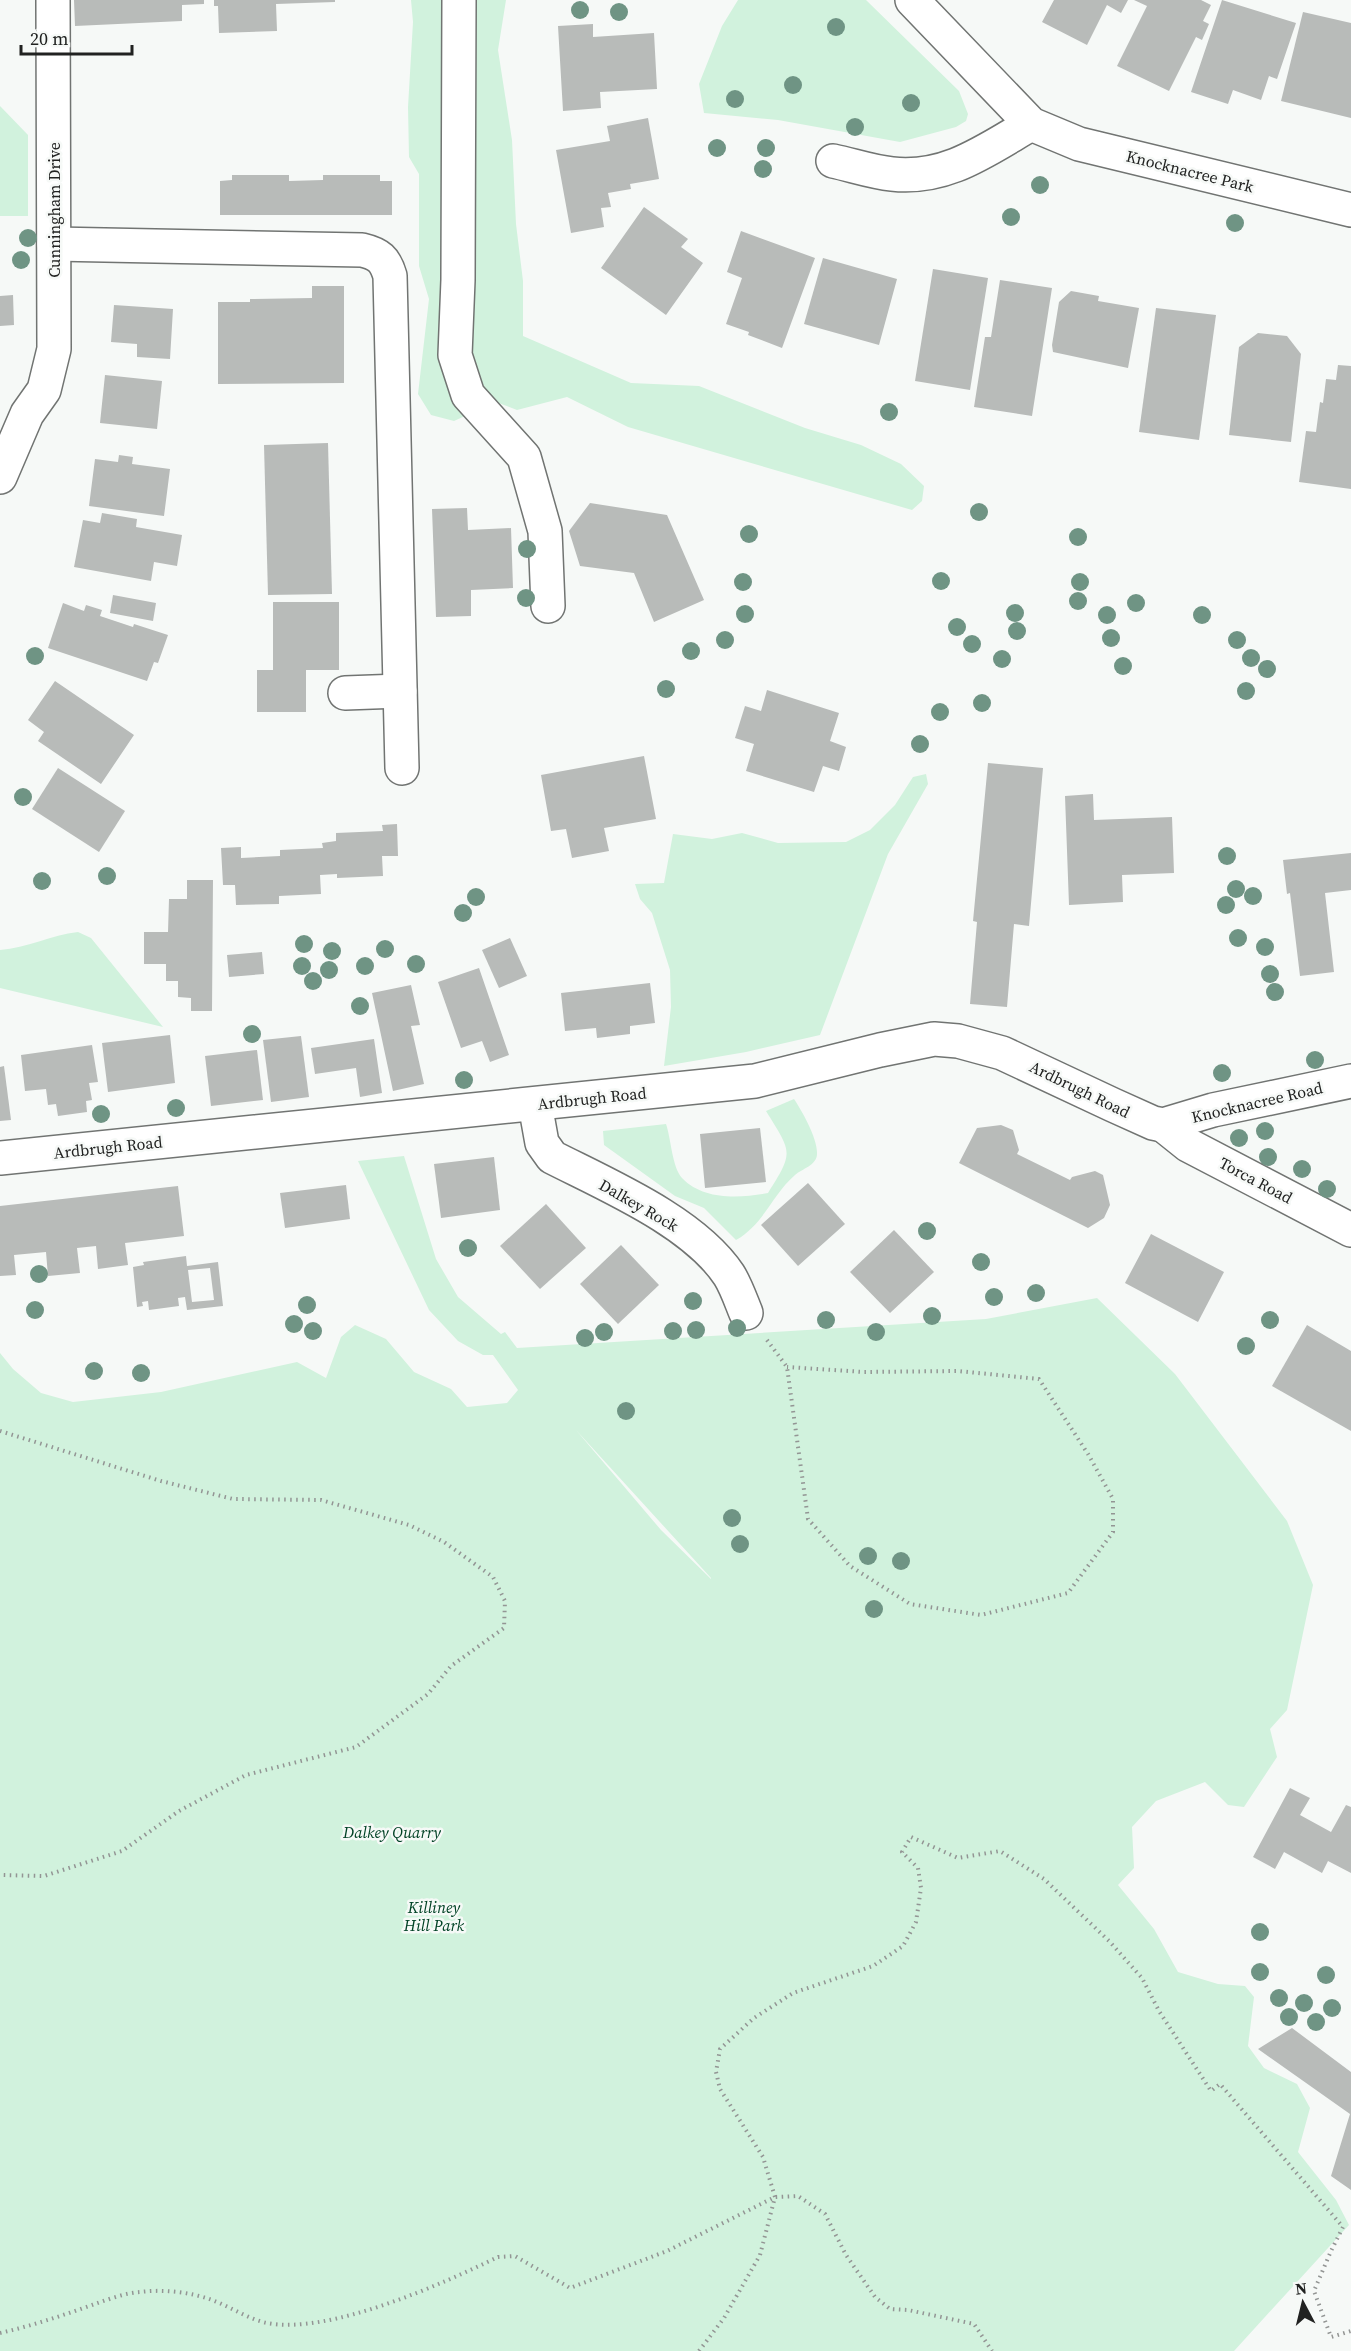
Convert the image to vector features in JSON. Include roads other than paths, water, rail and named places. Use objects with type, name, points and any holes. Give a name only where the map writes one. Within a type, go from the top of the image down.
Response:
[{"type":"street","name":"Cunningham Drive","points":[[0,477],[14,418],[44,390],[54,349],[53,0]]},
{"type":"street","points":[[459,0],[458,280],[455,355],[468,395],[524,457],[545,531],[548,606]]},
{"type":"street","name":"Knocknacree Park","points":[[912,0],[1031,124],[1079,144],[1351,210]]},
{"type":"street","points":[[833,161],[890,174],[916,175],[937,172],[964,163],[1031,124]]},
{"type":"street","points":[[54,244],[362,250],[376,253],[386,262],[390,276],[402,768]]},
{"type":"street","points":[[345,693],[400,691]]},
{"type":"street","name":"Ardbrugh Road","points":[[0,1158],[755,1081],[880,1050],[945,1039],[980,1045],[1002,1053],[1153,1123],[1163,1125]]},
{"type":"street","name":"Knocknacree Road","points":[[1163,1125],[1213,1110],[1351,1081]]},
{"type":"street","name":"Dalkey Rock","points":[[535,1104],[542,1143],[552,1157],[665,1218],[699,1243],[730,1276],[746,1313]]},
{"type":"street","name":"Torca Road","points":[[1163,1125],[1188,1145],[1351,1230]]},
{"type":"park label","name":"Dalkey Quarry","points":[[392,1832]]},
{"type":"park label","name":"Killiney Hill Park","points":[[434,1916]]}]
